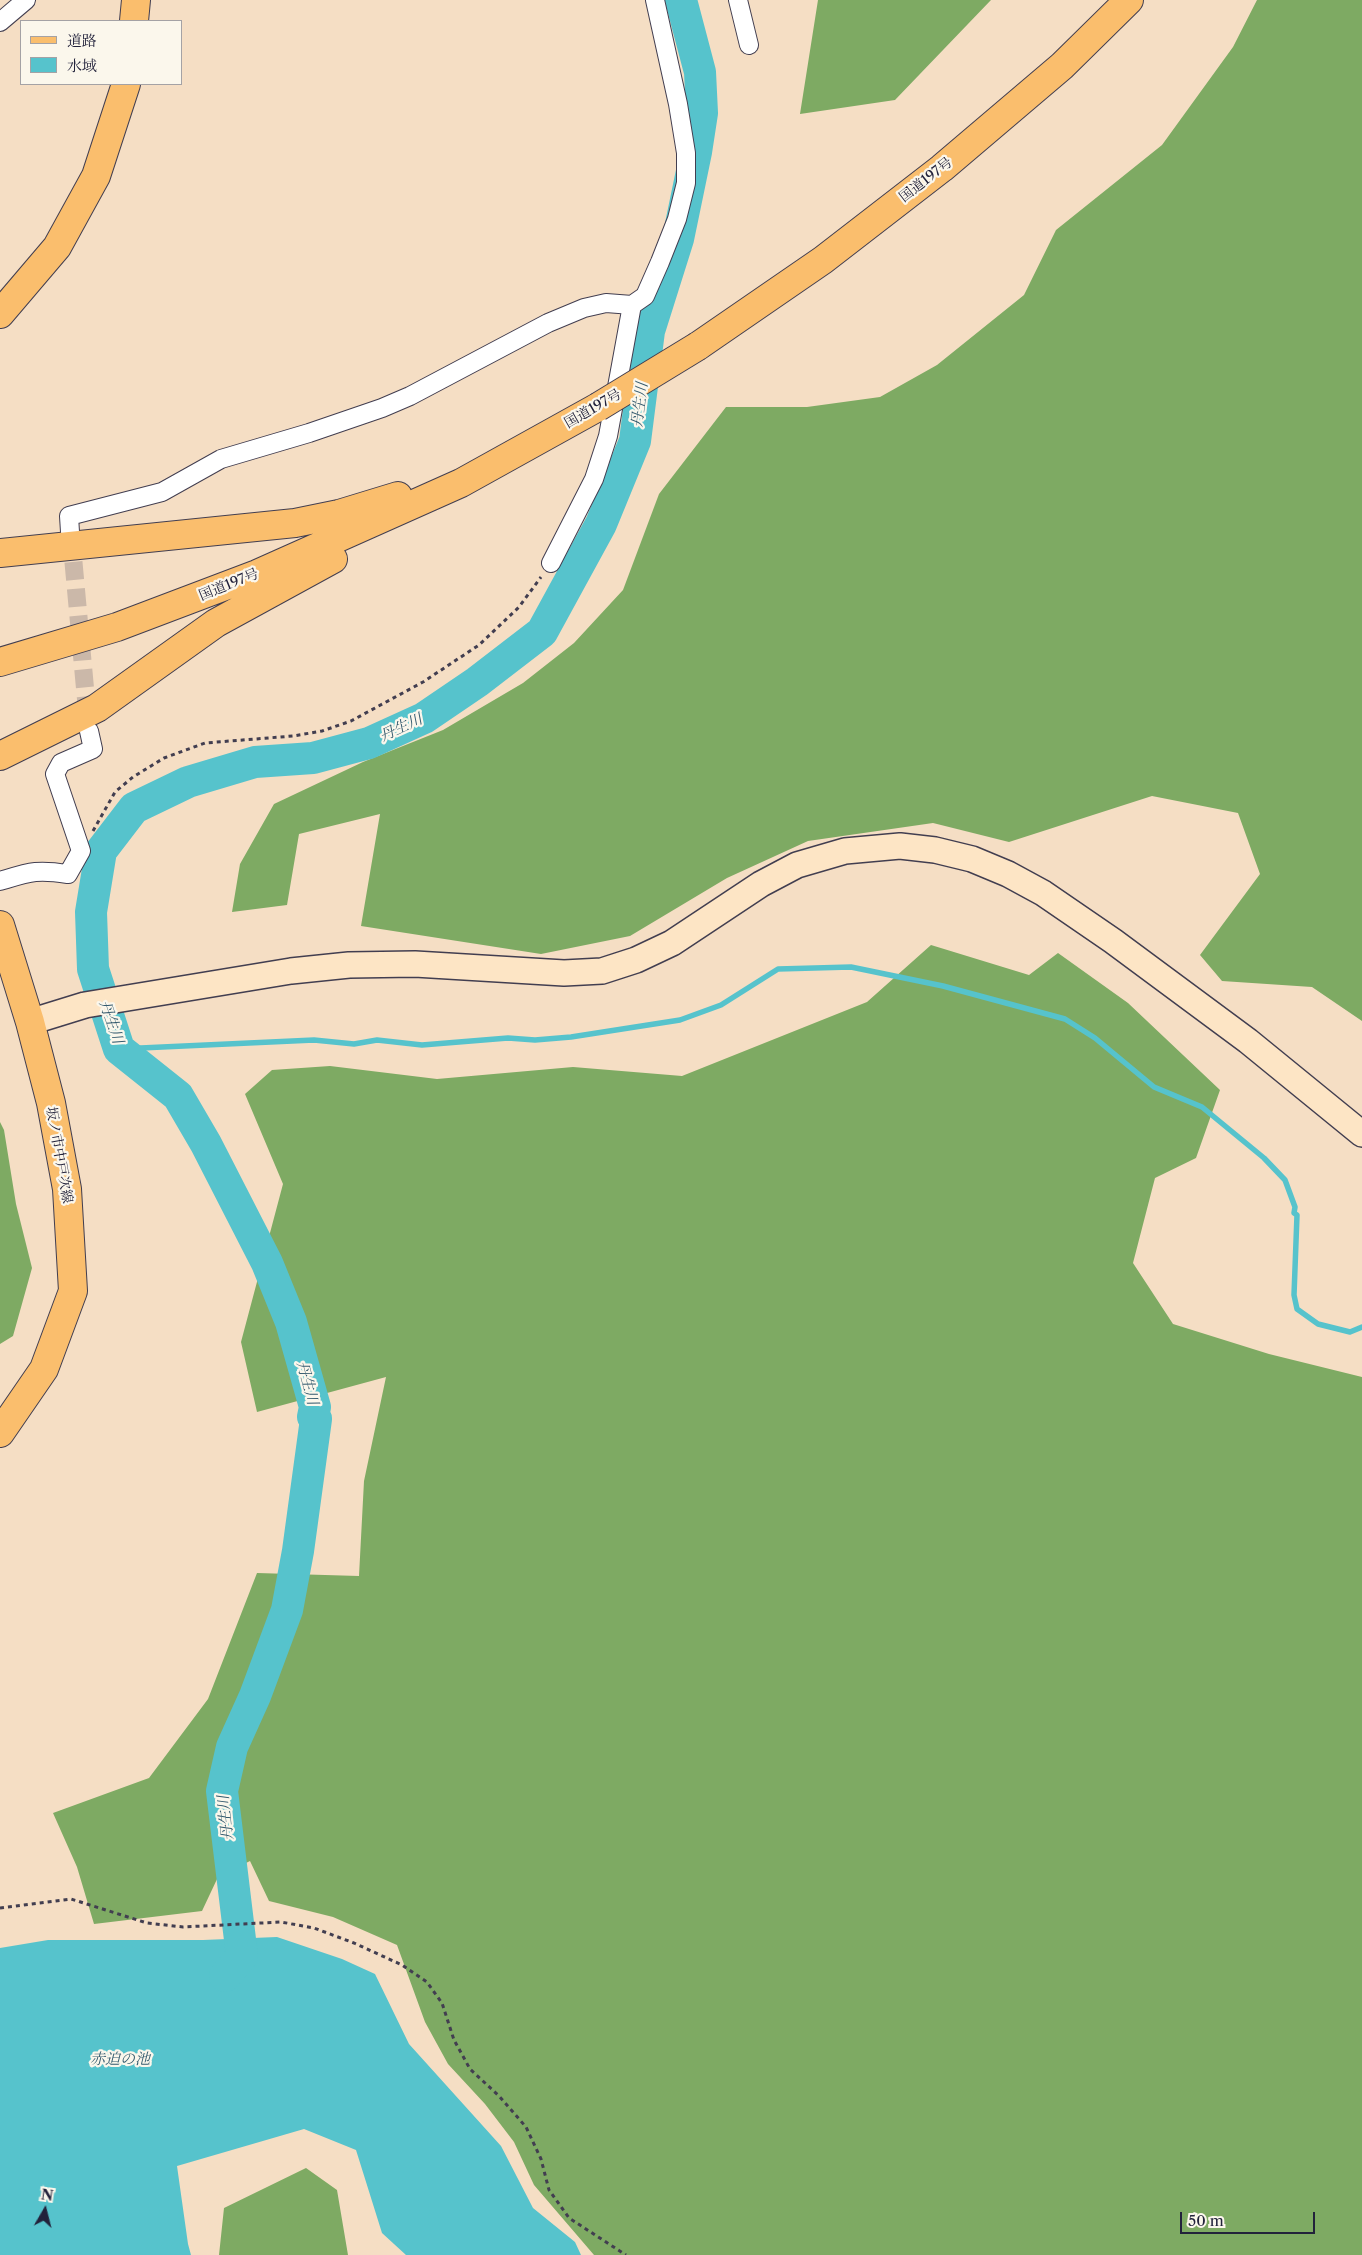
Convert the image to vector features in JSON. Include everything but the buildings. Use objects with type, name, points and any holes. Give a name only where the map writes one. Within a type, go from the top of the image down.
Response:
[{"type":"main road","points":[[134,20],[136,0]]},
{"type":"main road","name":"国道197号","points":[[0,662],[117,627],[193,600],[344,537],[461,482],[598,407],[698,346],[823,260],[942,168],[1062,66],[1129,0]]},
{"type":"main road","points":[[0,314],[9,290],[57,247],[96,176],[126,85]]},
{"type":"main road","points":[[0,553],[249,529],[296,523],[339,514],[422,488],[462,472],[598,407]]},
{"type":"main road","points":[[0,756],[97,708],[216,622],[339,555],[461,482]]},
{"type":"main road","name":"坂ノ市中戸次線","points":[[0,925],[30,1022],[50,1103],[67,1189],[73,1292],[44,1369],[0,1433]]},
{"type":"street","points":[[0,22],[26,0]]},
{"type":"street","points":[[70,532],[69,516],[162,492],[221,459],[309,433],[382,408],[410,396],[548,323],[584,308],[606,303],[632,305],[645,296],[677,219],[686,183],[686,153],[680,114],[655,0]]},
{"type":"street","points":[[738,0],[749,46]]},
{"type":"street","points":[[551,563],[594,479],[605,444],[632,305]]},
{"type":"street","points":[[0,881],[28,872],[44,870],[68,874],[81,851],[55,774],[61,763],[93,749],[89,732]]},
{"type":"street","points":[[30,1022],[80,1007],[133,997],[291,971],[349,965],[415,964],[564,973],[602,971],[636,960],[672,943],[761,884],[797,864],[845,851],[900,846],[935,850],[972,859],[1008,874],[1043,893],[1113,941],[1248,1041],[1362,1134]]},
{"type":"path","points":[[81,851],[115,792],[133,777],[164,758],[205,743],[293,736],[322,731],[351,721],[423,682],[479,645],[519,607],[551,563]]},
{"type":"path","points":[[0,1908],[71,1899],[147,1923],[183,1927],[281,1922],[314,1928],[354,1942],[402,1965],[428,1982],[442,2003],[454,2040],[470,2069],[499,2096],[526,2127],[541,2159],[549,2190],[569,2218],[626,2255]]},
{"type":"green space","points":[[818,0],[991,0],[895,100],[800,114]]},
{"type":"green space","points":[[1257,0],[1362,0],[1362,1021],[1312,987],[1222,981],[1200,955],[1260,874],[1238,813],[1152,796],[1009,842],[933,823],[808,841],[727,878],[630,936],[541,954],[361,926],[380,814],[299,834],[287,905],[232,912],[240,864],[274,804],[363,762],[443,730],[523,683],[574,643],[623,590],[659,494],[726,407],[807,407],[880,397],[937,365],[1024,295],[1056,230],[1162,145],[1233,47]]},
{"type":"green space","points":[[931,945],[1029,975],[1058,953],[1128,1003],[1220,1090],[1196,1158],[1155,1178],[1133,1263],[1173,1324],[1269,1354],[1362,1377],[1362,2255],[594,2255],[534,2185],[514,2142],[485,2104],[448,2064],[425,2022],[397,1945],[333,1917],[269,1901],[250,1861],[218,1877],[202,1911],[94,1924],[77,1867],[53,1813],[149,1778],[208,1699],[257,1573],[359,1576],[364,1481],[386,1377],[257,1412],[241,1342],[283,1184],[245,1094],[272,1070],[330,1066],[437,1079],[573,1067],[682,1076],[867,1002]]},
{"type":"green space","points":[[0,1122],[4,1130],[16,1204],[32,1268],[13,1336],[0,1344]]},
{"type":"green space","points":[[306,2168],[337,2190],[348,2255],[219,2255],[224,2208]]},
{"type":"water","name":"赤迫の池","points":[[277,1937],[342,1959],[375,1974],[409,2044],[501,2146],[533,2208],[575,2242],[581,2255],[406,2255],[382,2233],[356,2150],[304,2129],[177,2166],[191,2255],[0,2255],[0,1948],[48,1940],[203,1940]]},
{"type":"waterway","name":"丹生川","points":[[225,1976],[242,1956],[222,1791],[232,1747],[255,1696],[287,1610],[298,1551],[316,1419],[313,1417],[315,1407],[291,1322],[267,1263],[206,1144],[178,1096],[119,1049],[93,969],[91,912],[101,851],[134,808],[188,782],[255,762],[313,758],[369,743],[424,718],[477,682],[542,632],[601,524],[635,441],[649,331],[678,239],[702,113],[700,72],[681,0]]},
{"type":"waterway","points":[[119,1049],[314,1040],[354,1044],[377,1040],[422,1045],[508,1038],[535,1040],[571,1037],[680,1020],[721,1005],[778,969],[851,967],[943,986],[1065,1019],[1095,1038],[1154,1087],[1202,1107],[1264,1158],[1285,1180],[1295,1207],[1294,1213],[1297,1215],[1294,1295],[1297,1309],[1318,1324],[1350,1332],[1362,1327]]},
{"type":"tunnel","points":[[71,535],[88,721]]}]
